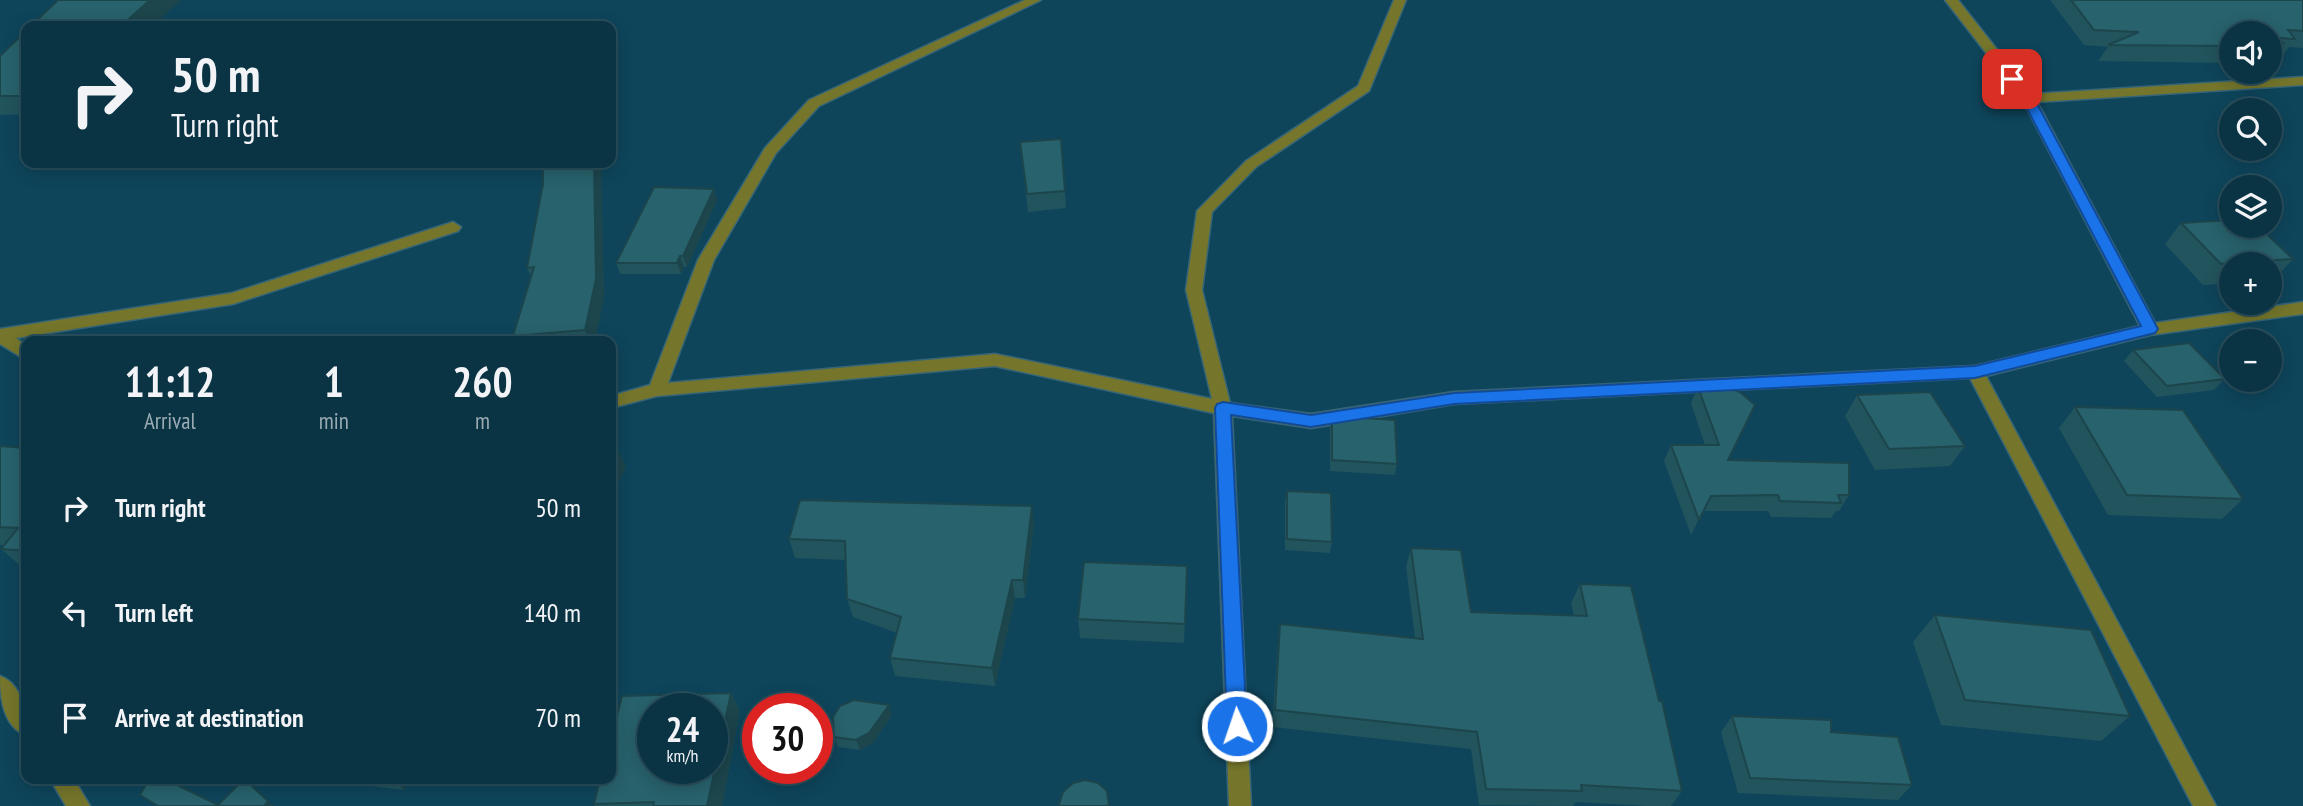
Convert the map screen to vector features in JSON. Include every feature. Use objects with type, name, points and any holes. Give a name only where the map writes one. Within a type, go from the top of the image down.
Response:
[{"type":"street","points":[[657,390],[706,260],[770,151],[814,103],[1035,0]]},
{"type":"street","points":[[1240,806],[1223,408],[1195,290],[1205,211],[1251,164],[1364,88],[1400,0]]},
{"type":"street","points":[[1951,0],[2028,98],[2150,329]]},
{"type":"street","points":[[2028,98],[2303,81]]},
{"type":"street","points":[[21,350],[0,335],[233,298],[453,227]]},
{"type":"street","points":[[616,401],[657,390],[995,360],[1223,408],[1311,421],[1454,398],[1975,372],[2150,329],[2303,308]]},
{"type":"street","points":[[1975,372],[2205,806]]},
{"type":"street","points":[[0,685],[21,717]]},
{"type":"street","points":[[64,784],[79,806]]},
{"type":"building","points":[[58,0],[150,0],[127,21],[36,21]]},
{"type":"building","points":[[2071,0],[2303,0],[2303,31],[2288,30],[2295,39],[2282,38],[2282,21],[2219,21],[2219,46],[2108,45],[2139,32],[2094,30]]},
{"type":"building","points":[[21,36],[21,96],[0,96],[0,56]]},
{"type":"building","points":[[1061,139],[1065,191],[1027,194],[1020,142]]},
{"type":"building","points":[[543,168],[594,168],[596,279],[585,330],[513,336],[534,267],[527,268],[543,184]]},
{"type":"building","points":[[654,187],[714,189],[683,256],[680,256],[677,263],[616,263]]},
{"type":"building","points":[[2219,221],[2219,238],[2271,238],[2293,259],[2282,260],[2282,252],[2219,252],[2219,262],[2181,223]]},
{"type":"building","points":[[2189,343],[2219,373],[2219,380],[2167,386],[2133,350]]},
{"type":"building","points":[[1698,387],[1727,387],[1740,392],[1755,405],[1728,460],[1849,463],[1849,495],[1838,495],[1841,503],[1780,501],[1778,495],[1711,496],[1699,520],[1671,445],[1719,445]]},
{"type":"building","points":[[1930,392],[1965,446],[1889,449],[1857,395]]},
{"type":"building","points":[[2075,407],[2183,410],[2243,499],[2127,495]]},
{"type":"building","points":[[1332,416],[1395,420],[1397,464],[1332,460]]},
{"type":"building","points":[[0,446],[21,448],[21,551],[1,549],[18,528],[0,527]]},
{"type":"building","points":[[1287,491],[1331,493],[1332,542],[1287,539]]},
{"type":"building","points":[[800,500],[1032,506],[1023,580],[1012,580],[992,668],[890,658],[901,617],[847,599],[845,541],[789,539]]},
{"type":"building","points":[[1411,548],[1461,550],[1471,612],[1587,616],[1580,584],[1631,586],[1659,701],[1662,701],[1682,791],[1581,785],[1582,791],[1486,789],[1477,732],[1275,710],[1280,624],[1423,639]]},
{"type":"building","points":[[1084,562],[1187,566],[1185,624],[1078,619]]},
{"type":"building","points":[[1935,615],[2091,630],[2130,716],[1965,700]]},
{"type":"building","points":[[622,696],[637,696],[637,784],[712,784],[707,806],[653,806],[654,802],[594,804],[599,784],[616,784],[616,719]]},
{"type":"building","points":[[854,700],[889,705],[869,733],[856,740],[834,737],[833,717],[840,706]]},
{"type":"building","points":[[1732,716],[1831,720],[1831,732],[1898,737],[1912,785],[1750,778]]},
{"type":"building","points":[[1085,780],[1098,783],[1107,791],[1109,806],[1060,806],[1063,792],[1073,783]]},
{"type":"building","points":[[146,784],[175,784],[218,805],[239,784],[249,784],[268,801],[264,806],[158,806],[140,795]]},
{"type":"route","points":[[1237,726],[1223,408],[1311,421],[1454,398],[1975,372],[2150,329],[2028,98],[2012,79]]}]
